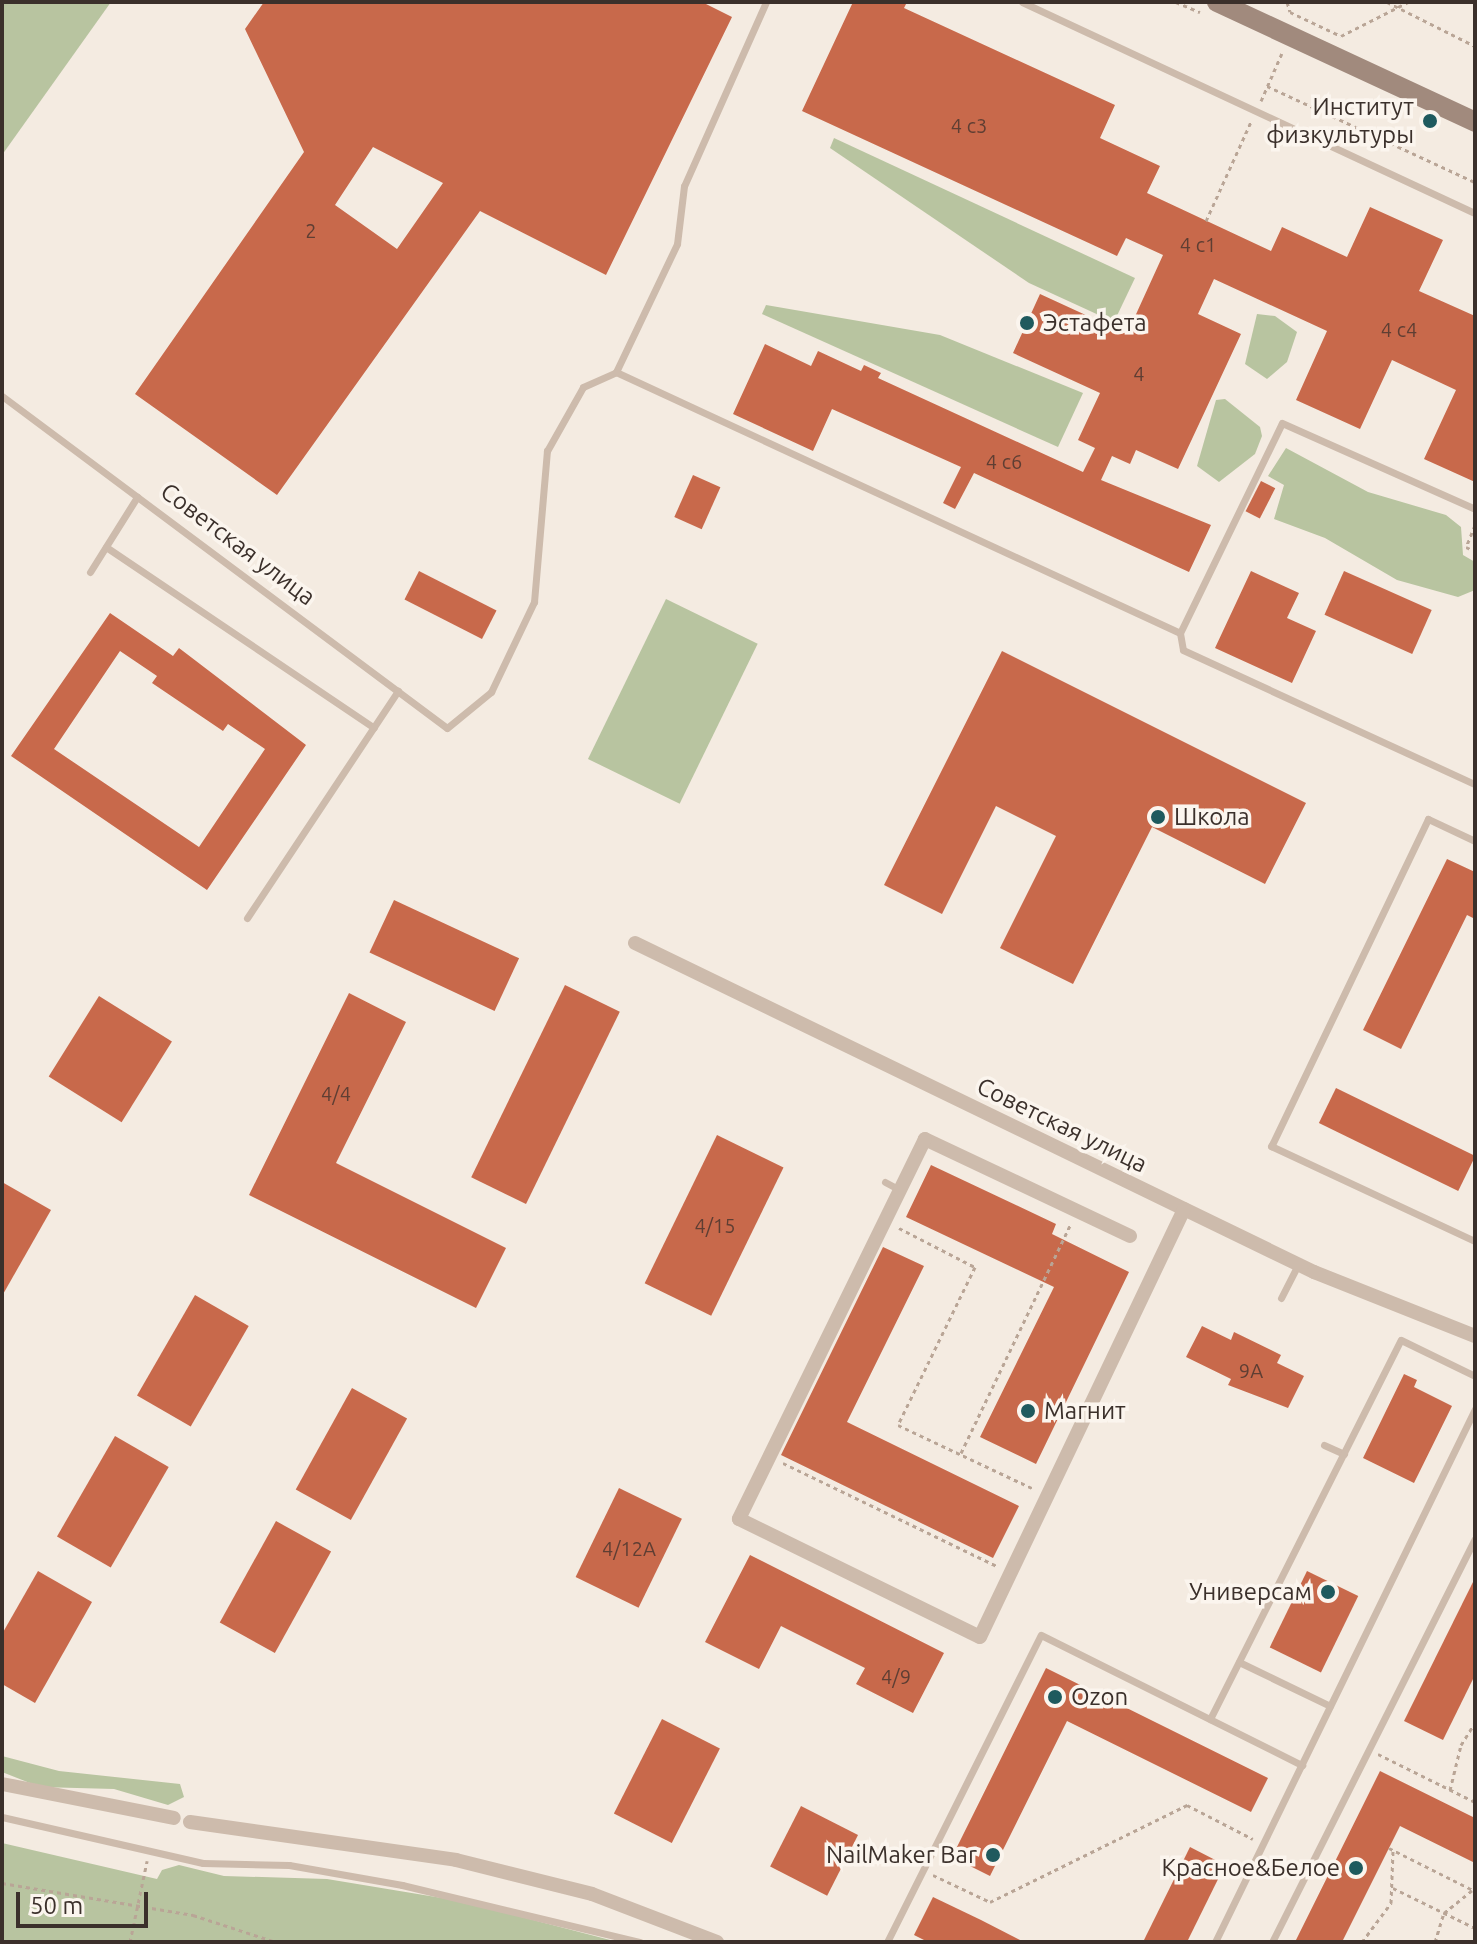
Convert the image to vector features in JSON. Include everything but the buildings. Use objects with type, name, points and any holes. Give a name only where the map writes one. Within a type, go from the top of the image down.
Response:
[{"type":"main road","points":[[1217,2],[1475,122]]},
{"type":"street","name":"Советская улица","points":[[635,943],[1298,1264],[1475,1336]]},
{"type":"street","points":[[1130,1236],[925,1139],[739,1519],[980,1637],[1184,1209]]},
{"type":"street","points":[[2,1784],[174,1818]]},
{"type":"street","points":[[190,1822],[456,1860],[592,1894],[717,1942]]},
{"type":"lane","points":[[766,2],[684,186],[677,244],[616,372],[1180,633]]},
{"type":"lane","points":[[1022,2],[1475,213]]},
{"type":"lane","name":"Советская улица","points":[[2,396],[447,728],[491,692],[534,602],[547,451],[583,387],[616,372]]},
{"type":"lane","points":[[1475,509],[1282,423],[1180,633],[1183,650],[1475,784]]},
{"type":"lane","points":[[90,572],[137,497]]},
{"type":"lane","points":[[106,547],[374,728]]},
{"type":"lane","points":[[247,918],[398,691]]},
{"type":"lane","points":[[1475,841],[1428,819],[1271,1146],[1475,1241]]},
{"type":"lane","points":[[885,1182],[900,1190]]},
{"type":"lane","points":[[1281,1298],[1298,1264]]},
{"type":"lane","points":[[1210,1719],[1401,1340],[1475,1376]]},
{"type":"lane","points":[[1215,1942],[1475,1409]]},
{"type":"lane","points":[[1324,1445],[1344,1454]]},
{"type":"lane","points":[[1272,1942],[1475,1539]]},
{"type":"lane","points":[[887,1942],[1041,1635],[1302,1765]]},
{"type":"lane","points":[[1239,1662],[1330,1706]]},
{"type":"lane","points":[[2,1817],[203,1863],[289,1865],[402,1885],[640,1942]]},
{"type":"path","points":[[1287,2],[1290,12],[1341,36],[1408,2]]},
{"type":"path","points":[[1387,2],[1475,46]]},
{"type":"path","points":[[1206,221],[1285,48]]},
{"type":"path","points":[[1267,86],[1475,182]]},
{"type":"path","points":[[1475,525],[1466,547],[1475,551]]},
{"type":"path","points":[[961,1454],[1077,1211]]},
{"type":"path","points":[[885,1221],[975,1267],[898,1425],[1048,1496]]},
{"type":"path","points":[[769,1457],[1011,1573]]},
{"type":"path","points":[[1450,1790],[1461,1745],[1475,1723]]},
{"type":"path","points":[[1368,1749],[1475,1802]]},
{"type":"path","points":[[923,1870],[990,1902],[1187,1805],[1263,1844]]},
{"type":"path","points":[[130,1942],[150,1850]]},
{"type":"path","points":[[1362,1942],[1390,1905],[1393,1888],[1391,1850],[1473,1890],[1444,1913],[1435,1942]]},
{"type":"path","points":[[2,1883],[193,1915],[276,1942]]},
{"type":"path","points":[[1393,1888],[1475,1928]]},
{"type":"green space","points":[[2,2],[111,2],[2,155]]},
{"type":"green space","points":[[834,138],[1135,278],[1114,322],[1029,283],[830,148]]},
{"type":"green space","points":[[766,305],[940,335],[1083,393],[1058,447],[762,314]]},
{"type":"green space","points":[[1257,314],[1275,316],[1297,332],[1287,362],[1267,379],[1245,364]]},
{"type":"green space","points":[[1225,399],[1260,427],[1262,436],[1255,454],[1219,482],[1197,466],[1216,400]]},
{"type":"green space","points":[[1286,448],[1368,492],[1446,515],[1461,527],[1463,555],[1475,562],[1475,590],[1458,597],[1397,580],[1325,538],[1274,519],[1284,485],[1268,476]]},
{"type":"green space","points":[[666,599],[758,644],[680,804],[588,759]]},
{"type":"green space","points":[[2,1756],[59,1771],[180,1784],[184,1797],[168,1805],[114,1789],[40,1787],[2,1772]]},
{"type":"green space","points":[[2,1843],[157,1879],[162,1870],[179,1865],[224,1876],[327,1879],[460,1901],[618,1942],[2,1942]]},
{"type":"place","name":"Институт физкультуры","points":[[1430,121]]},
{"type":"place","name":"Эстафета","points":[[1027,323]]},
{"type":"place","name":"Школа","points":[[1158,817]]},
{"type":"place","name":"Магнит","points":[[1028,1411]]},
{"type":"place","name":"Универсам","points":[[1328,1592]]},
{"type":"place","name":"Ozon","points":[[1055,1697]]},
{"type":"place","name":"NailMaker Bar","points":[[993,1855]]},
{"type":"place","name":"Красное&Белое","points":[[1356,1868]]}]
